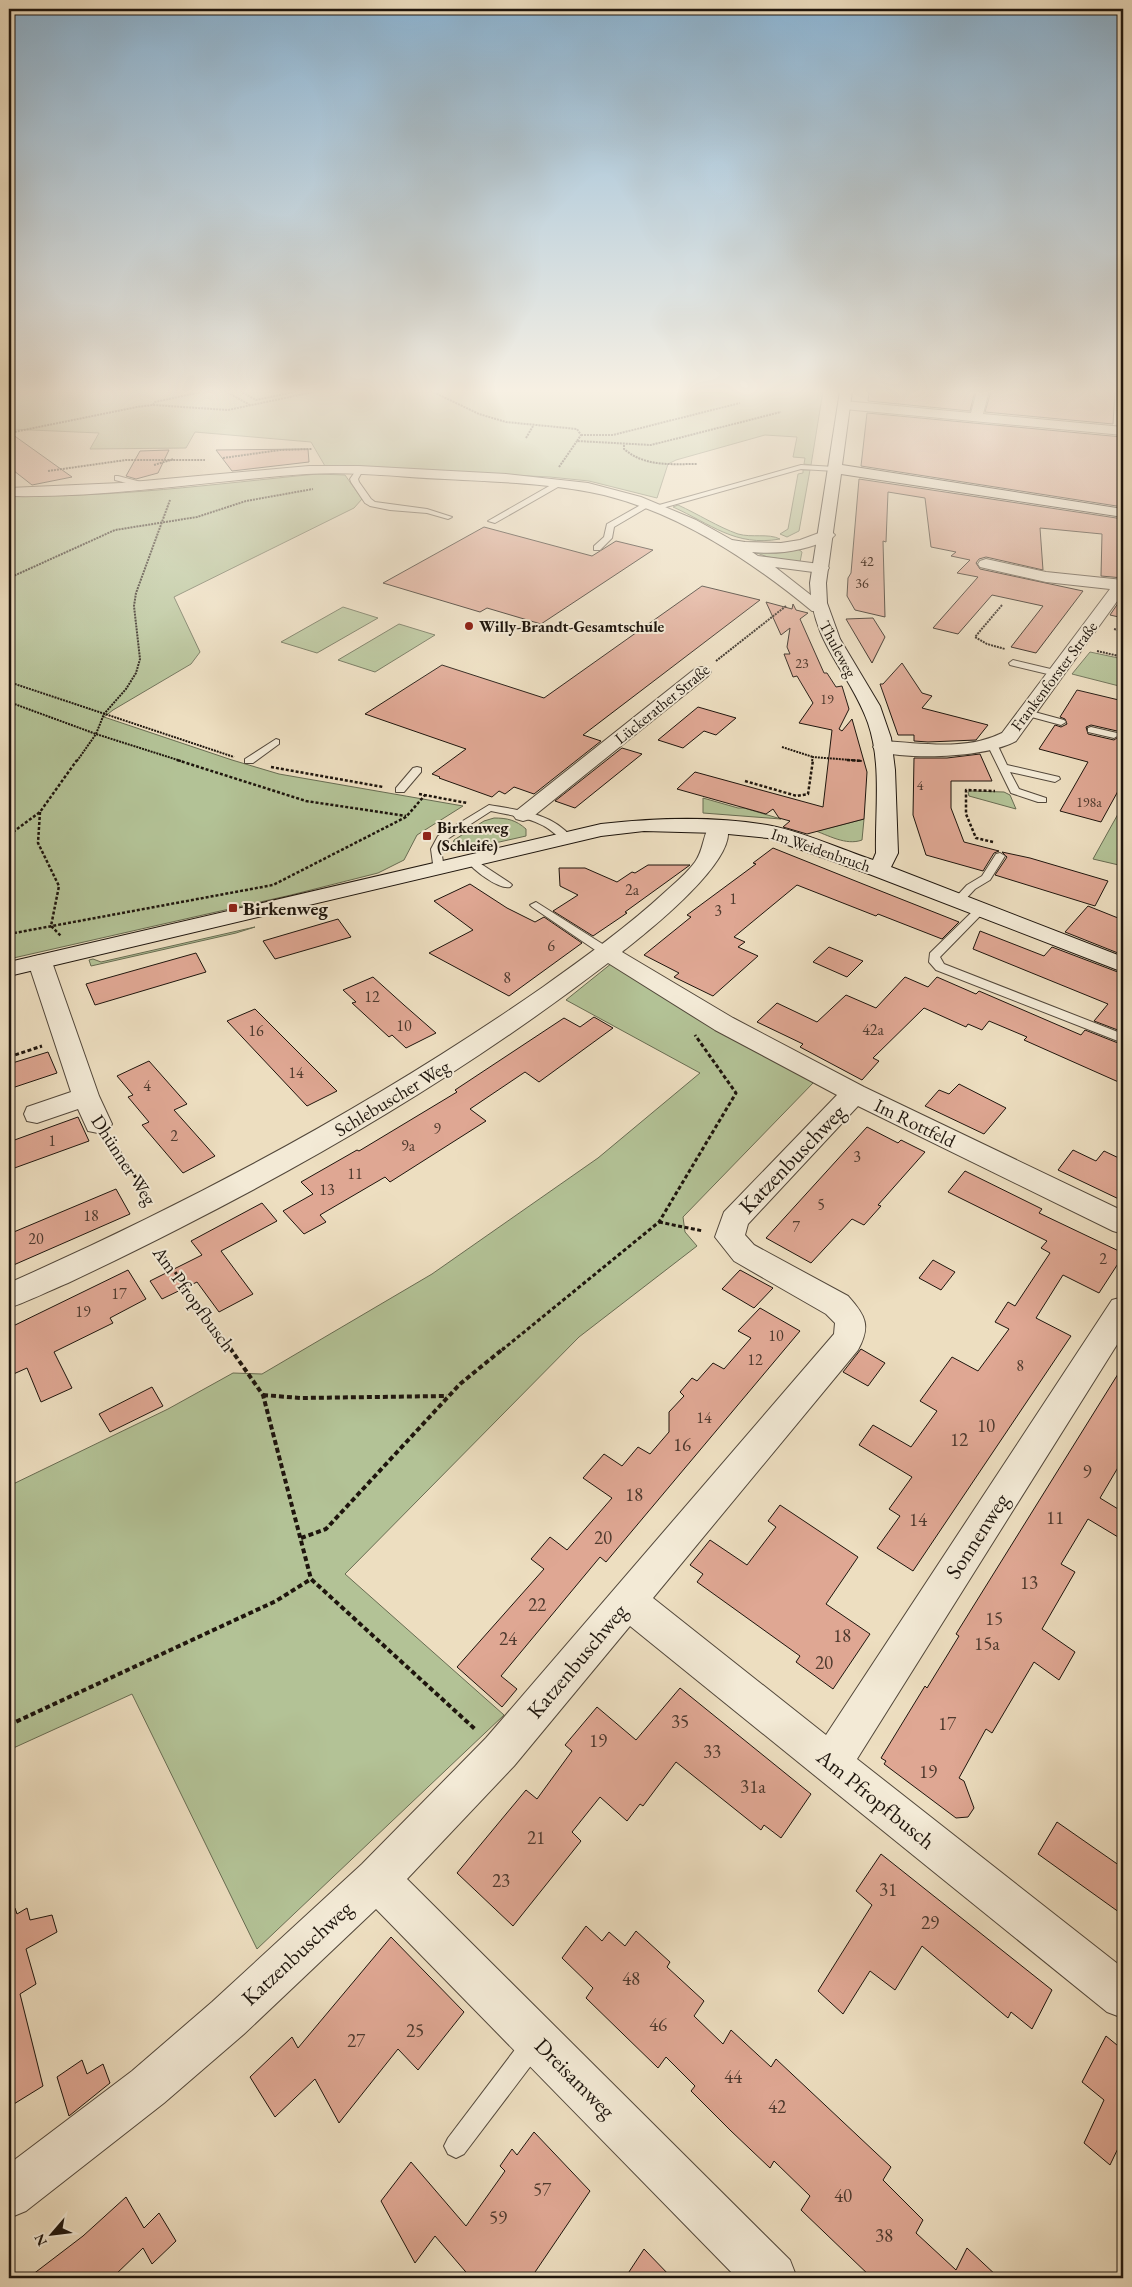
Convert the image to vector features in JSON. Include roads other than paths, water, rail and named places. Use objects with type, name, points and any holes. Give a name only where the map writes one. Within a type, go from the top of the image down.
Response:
[{"type":"street","points":[[626,498],[653,506],[719,540],[802,593],[818,607]]},
{"type":"street","name":"Thuleweg","points":[[832,498],[818,583],[818,607],[835,646],[874,715],[884,755],[886,853],[885,861],[877,869]]},
{"type":"street","points":[[1027,498],[1123,512]]},
{"type":"street","points":[[719,540],[752,548],[772,549],[798,546],[827,535]]},
{"type":"street","points":[[742,554],[770,563],[821,568]]},
{"type":"street","name":"Frankenforster Straße","points":[[986,564],[1054,578],[1123,585]]},
{"type":"street","name":"Frankenforster Straße","points":[[884,755],[993,746],[1009,737],[1123,585]]},
{"type":"street","name":"Lückerather Straße","points":[[523,815],[702,672]]},
{"type":"street","name":"Im Weidenbruch","points":[[567,838],[628,826],[718,827],[752,829],[778,834],[877,869],[1123,966]]},
{"type":"street","name":"Schlebuscher Weg","points":[[9,1296],[156,1228],[336,1132],[454,1060],[608,953],[704,865],[712,853],[718,834],[718,827]]},
{"type":"street","points":[[9,969],[567,838]]},
{"type":"street","name":"Im Rottfeld","points":[[608,953],[724,1024],[855,1094],[1123,1223]]},
{"type":"street","name":"Dhünner Weg","points":[[40,962],[86,1096],[98,1124]]},
{"type":"street","name":"Katzenbuschweg","points":[[9,2194],[148,2087],[228,2018],[376,1879],[500,1752],[847,1341],[852,1330],[849,1317],[837,1305],[744,1253],[730,1237],[734,1220],[855,1094]]},
{"type":"street","name":"Dhünner Weg","points":[[37,1114],[86,1096]]},
{"type":"street","name":"Sonnenweg","points":[[831,1763],[1123,1309]]},
{"type":"street","name":"Am Pfropfbusch","points":[[628,1601],[1123,1996]]},
{"type":"street","name":"Dreisamweg","points":[[376,1879],[772,2278]]},
{"type":"lane","points":[[367,498],[373,504],[390,508],[427,511],[448,517]]},
{"type":"lane","points":[[492,521],[531,498]]},
{"type":"lane","points":[[597,548],[608,538],[610,526],[653,506],[684,498]]},
{"type":"lane","points":[[1013,663],[1056,673]]},
{"type":"lane","points":[[1026,713],[1061,722]]},
{"type":"lane","points":[[1091,730],[1114,735]]},
{"type":"lane","points":[[249,761],[276,742]]},
{"type":"lane","points":[[993,746],[1015,792],[1042,800]]},
{"type":"lane","points":[[1004,767],[1055,779]]},
{"type":"lane","points":[[400,790],[417,770]]},
{"type":"lane","points":[[438,869],[436,849],[442,838],[489,808],[523,815],[555,826],[567,838]]},
{"type":"lane","points":[[958,901],[971,887],[986,878],[1000,856]]},
{"type":"lane","points":[[472,861],[476,866],[506,885]]},
{"type":"lane","points":[[536,905],[608,953]]},
{"type":"lane","points":[[980,910],[934,956],[935,962],[940,967],[1123,1040]]},
{"type":"lane","points":[[456,2146],[537,2040]]},
{"type":"place","name":"Willy-Brandt-Gesamtschule","points":[[469,626]]},
{"type":"place","name":"Birkenweg (Schleife)","points":[[427,836]]},
{"type":"place","name":"Birkenweg","points":[[233,908]]}]
